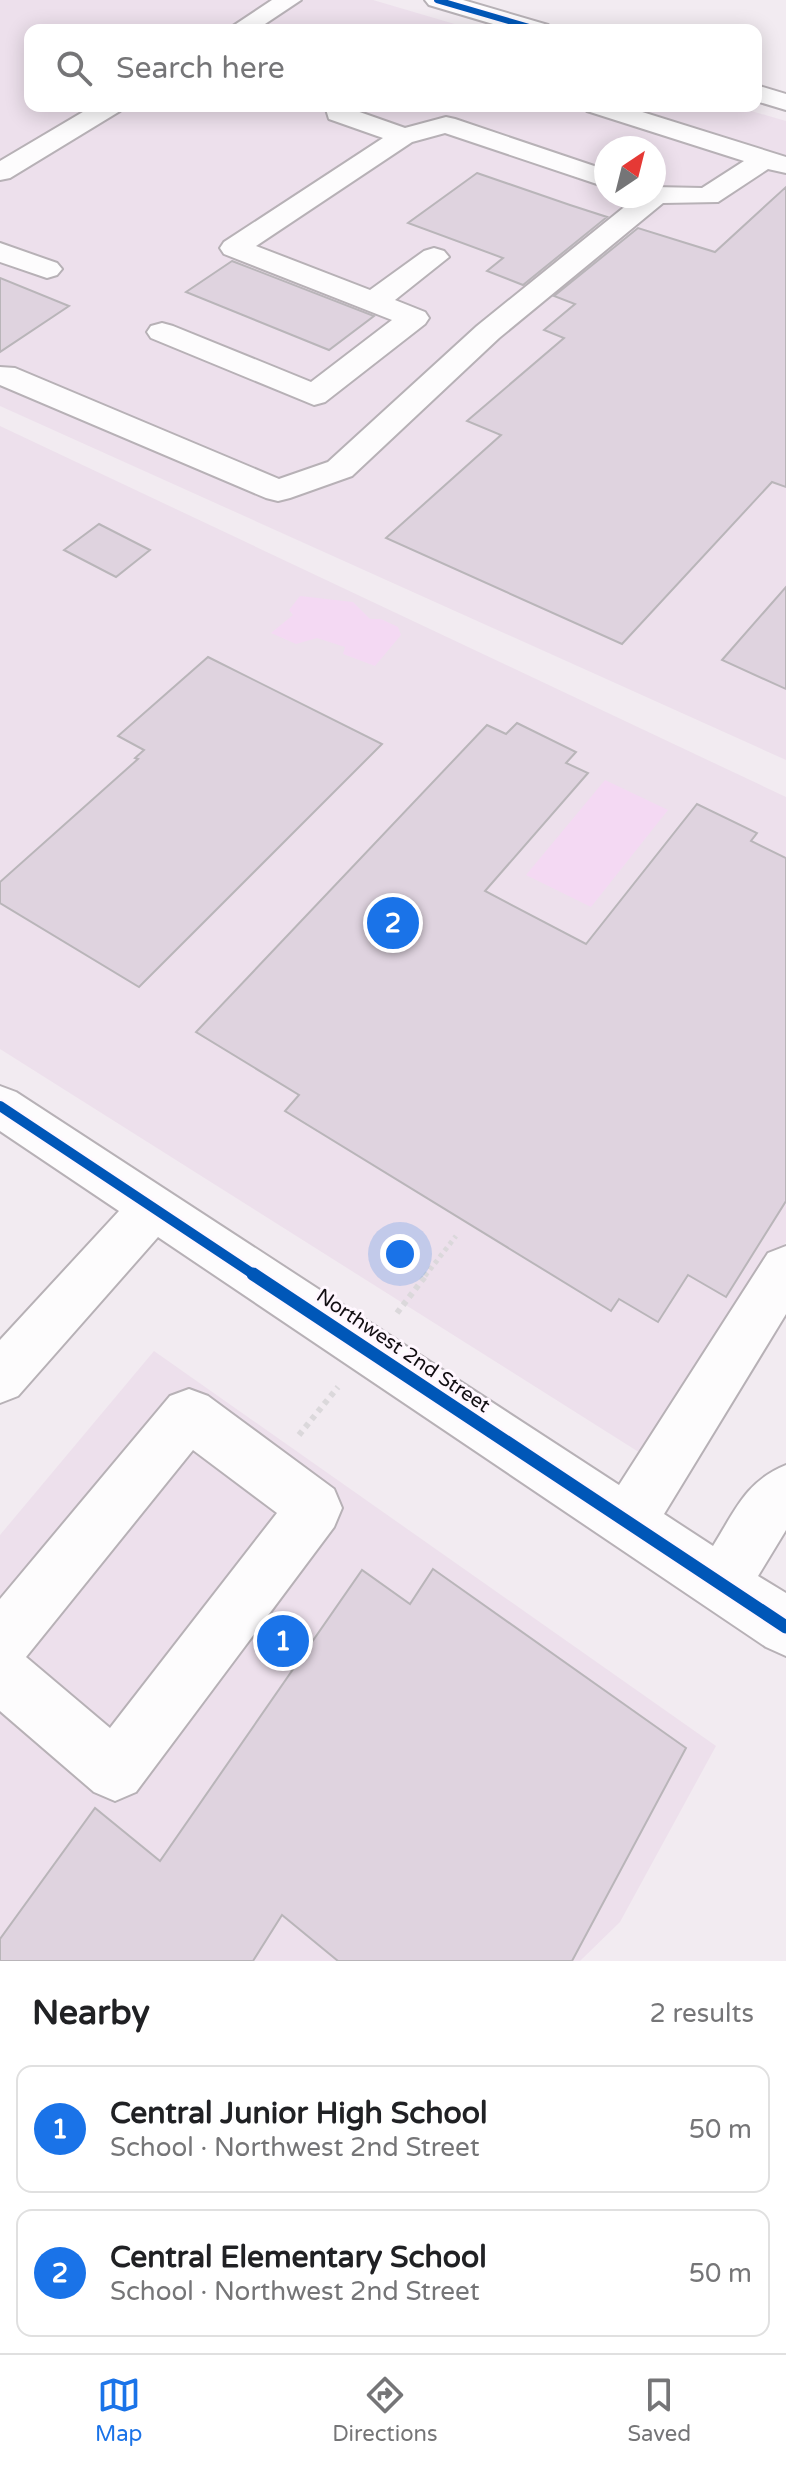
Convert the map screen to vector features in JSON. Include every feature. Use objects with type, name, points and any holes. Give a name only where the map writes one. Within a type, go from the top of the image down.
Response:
[{"type":"street","points":[[249,24],[289,0]]},
{"type":"street","points":[[437,0],[519,24]]},
{"type":"street","points":[[762,95],[786,102]]},
{"type":"street","points":[[0,172],[101,112]]},
{"type":"street","points":[[338,112],[403,136]]},
{"type":"street","points":[[162,332],[314,395],[414,318],[234,248],[403,136],[446,125],[464,112]]},
{"type":"street","points":[[615,112],[775,162]]},
{"type":"street","points":[[446,125],[594,175]]},
{"type":"street","points":[[666,195],[708,196],[775,162]]},
{"type":"street","points":[[4,375],[278,491],[340,469],[488,332],[639,208]]},
{"type":"street","points":[[0,252],[47,269]]},
{"type":"street","points":[[373,302],[434,257]]},
{"type":"street","name":"Northwest 2nd Street","points":[[0,1106],[786,1627]]},
{"type":"street","points":[[0,1378],[154,1207]]},
{"type":"street","points":[[627,1522],[786,1269]]},
{"type":"street","points":[[0,1644],[189,1414],[315,1508],[115,1771],[0,1673]]},
{"type":"street","points":[[721,1584],[771,1504],[786,1492]]},
{"type":"shaded area","points":[[0,0],[373,0],[455,24],[24,24],[24,112],[755,112],[786,121],[786,760],[0,406]]},
{"type":"shaded area","points":[[0,426],[786,797],[786,1242],[645,1456],[0,1049]]},
{"type":"shaded area","points":[[300,596],[353,602],[370,619],[381,619],[398,627],[401,635],[375,666],[343,654],[345,647],[317,638],[296,644],[271,633],[293,615],[289,610]]},
{"type":"shaded area","points":[[605,780],[668,810],[591,907],[526,875]]},
{"type":"shaded area","points":[[154,1351],[716,1746],[620,1922],[580,1961],[0,1961],[0,1535]]},
{"type":"building","points":[[477,173],[607,217],[523,285],[487,271],[503,258],[408,223]]},
{"type":"building","points":[[786,187],[786,487],[772,482],[622,644],[386,538],[501,435],[467,421],[564,338],[544,330],[575,304],[554,296],[638,228],[715,252]]},
{"type":"building","points":[[232,261],[374,316],[329,350],[186,292]]},
{"type":"building","points":[[0,278],[69,306],[0,352]]},
{"type":"building","points":[[99,524],[150,550],[116,577],[64,550]]},
{"type":"building","points":[[786,587],[786,689],[722,660]]},
{"type":"building","points":[[208,657],[382,744],[139,987],[0,903],[0,882],[138,759],[135,758],[144,750],[118,736]]},
{"type":"building","points":[[517,723],[576,752],[566,763],[588,773],[485,891],[586,944],[697,804],[757,833],[751,841],[786,858],[786,1201],[726,1297],[688,1275],[658,1322],[619,1299],[611,1311],[285,1111],[299,1095],[196,1032],[487,725],[506,734]]},
{"type":"building","points":[[433,1569],[686,1748],[572,1961],[338,1961],[282,1915],[253,1961],[0,1961],[0,1939],[95,1808],[160,1861],[362,1570],[410,1604]]},
{"type":"cycle path","points":[[437,0],[519,24]]},
{"type":"cycle path","points":[[0,1106],[786,1627]]},
{"type":"place","name":"Central Elementary School","points":[[393,923]]},
{"type":"place","name":"Central Junior High School","points":[[283,1641]]}]
